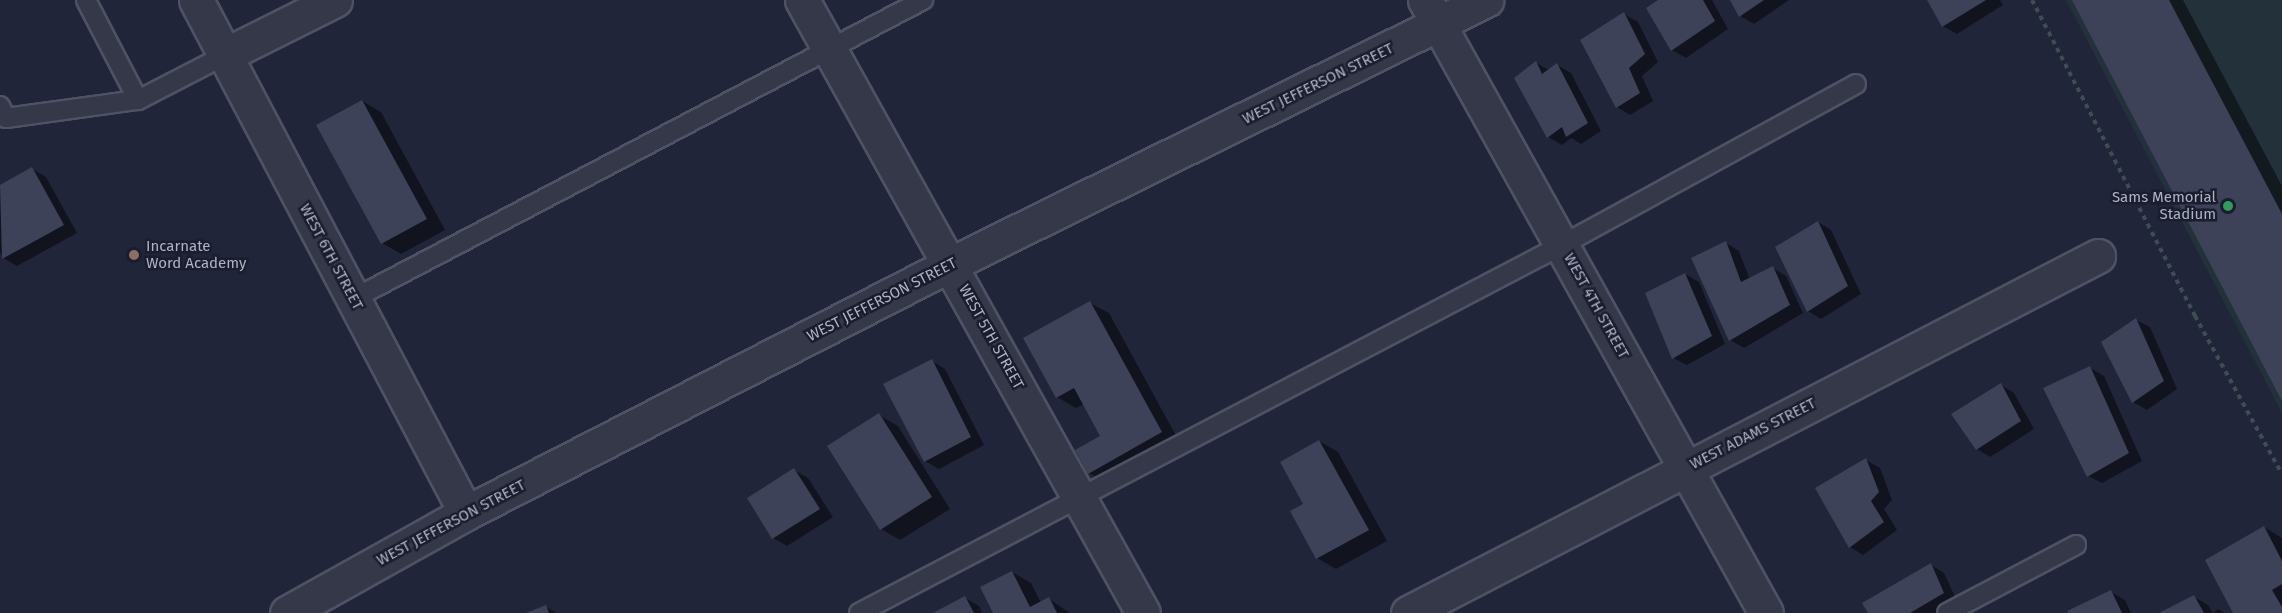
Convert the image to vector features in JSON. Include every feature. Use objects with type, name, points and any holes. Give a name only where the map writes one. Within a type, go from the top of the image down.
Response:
[{"type":"street","name":"WEST 6TH STREET","points":[[196,0],[466,513]]},
{"type":"street","points":[[225,56],[335,0]]},
{"type":"street","name":"WEST 5TH STREET","points":[[802,0],[951,264],[1143,613]]},
{"type":"street","name":"WEST JEFFERSON STREET","points":[[305,609],[466,513],[951,264],[1432,13],[1486,0]]},
{"type":"street","name":"WEST 4TH STREET","points":[[1432,13],[1766,613]]},
{"type":"street","name":"WEST ADAMS STREET","points":[[1408,613],[2098,256]]},
{"type":"lane","points":[[86,0],[138,100]]},
{"type":"lane","points":[[353,299],[922,0]]},
{"type":"lane","points":[[0,106],[6,118],[138,100],[225,56]]},
{"type":"lane","points":[[859,613],[1562,245],[1856,84]]},
{"type":"lane","points":[[1947,613],[2076,545]]},
{"type":"path","points":[[2032,0],[2195,316],[2282,474]]},
{"type":"shaded area","name":"Sams Memorial Stadium","points":[[2066,0],[2282,0],[2282,413]]},
{"type":"building","points":[[1658,0],[1703,0],[1715,21],[1671,51],[1646,8]]},
{"type":"building","points":[[1730,0],[1764,0],[1739,17]]},
{"type":"building","points":[[1927,0],[1986,0],[1942,27]]},
{"type":"building","name":"Sams Memorial Stadium","points":[[2072,0],[2169,0],[2282,214],[2282,401]]},
{"type":"building","points":[[1624,12],[1645,54],[1629,68],[1640,93],[1616,108],[1580,40]]},
{"type":"building","points":[[1536,61],[1542,74],[1557,63],[1588,123],[1566,137],[1562,127],[1547,138],[1514,78]]},
{"type":"building","points":[[362,100],[427,219],[381,244],[316,125]]},
{"type":"building","points":[[32,167],[64,225],[2,259],[0,185]]},
{"type":"building","points":[[1818,221],[1848,286],[1807,312],[1775,247]]},
{"type":"building","points":[[1726,241],[1741,282],[1773,266],[1790,305],[1729,341],[1691,258]]},
{"type":"building","points":[[1685,273],[1712,336],[1672,359],[1645,293]]},
{"type":"building","points":[[1090,301],[1162,432],[1088,474],[1075,450],[1100,436],[1074,388],[1056,398],[1023,338]]},
{"type":"building","points":[[2136,318],[2164,381],[2132,403],[2101,342]]},
{"type":"building","points":[[932,359],[971,437],[924,462],[883,384]]},
{"type":"building","points":[[2090,366],[2129,453],[2087,477],[2043,388]]},
{"type":"building","points":[[2001,383],[2021,421],[1976,450],[1951,414]]},
{"type":"building","points":[[879,413],[932,497],[880,530],[827,446]]},
{"type":"building","points":[[1319,440],[1369,530],[1316,559],[1290,511],[1303,504],[1280,462]]},
{"type":"building","points":[[1866,458],[1879,492],[1871,501],[1884,522],[1849,548],[1815,488]]},
{"type":"building","points":[[794,468],[820,509],[772,539],[747,498]]},
{"type":"building","points":[[2264,526],[2282,561],[2282,584],[2272,590],[2282,607],[2282,613],[2233,613],[2205,560]]},
{"type":"building","points":[[1931,563],[1944,593],[1910,613],[1868,613],[1862,603]]},
{"type":"building","points":[[1012,571],[1030,607],[1049,597],[1057,613],[993,613],[980,587]]},
{"type":"building","points":[[2111,590],[2122,613],[2068,613],[2067,611]]},
{"type":"building","points":[[2194,595],[2204,613],[2159,613]]},
{"type":"building","points":[[965,596],[974,613],[933,613]]},
{"type":"building","points":[[546,605],[549,613],[526,613]]},
{"type":"place","name":"Sams Memorial Stadium","points":[[2228,206]]},
{"type":"place","name":"Incarnate Word Academy","points":[[134,255]]}]
